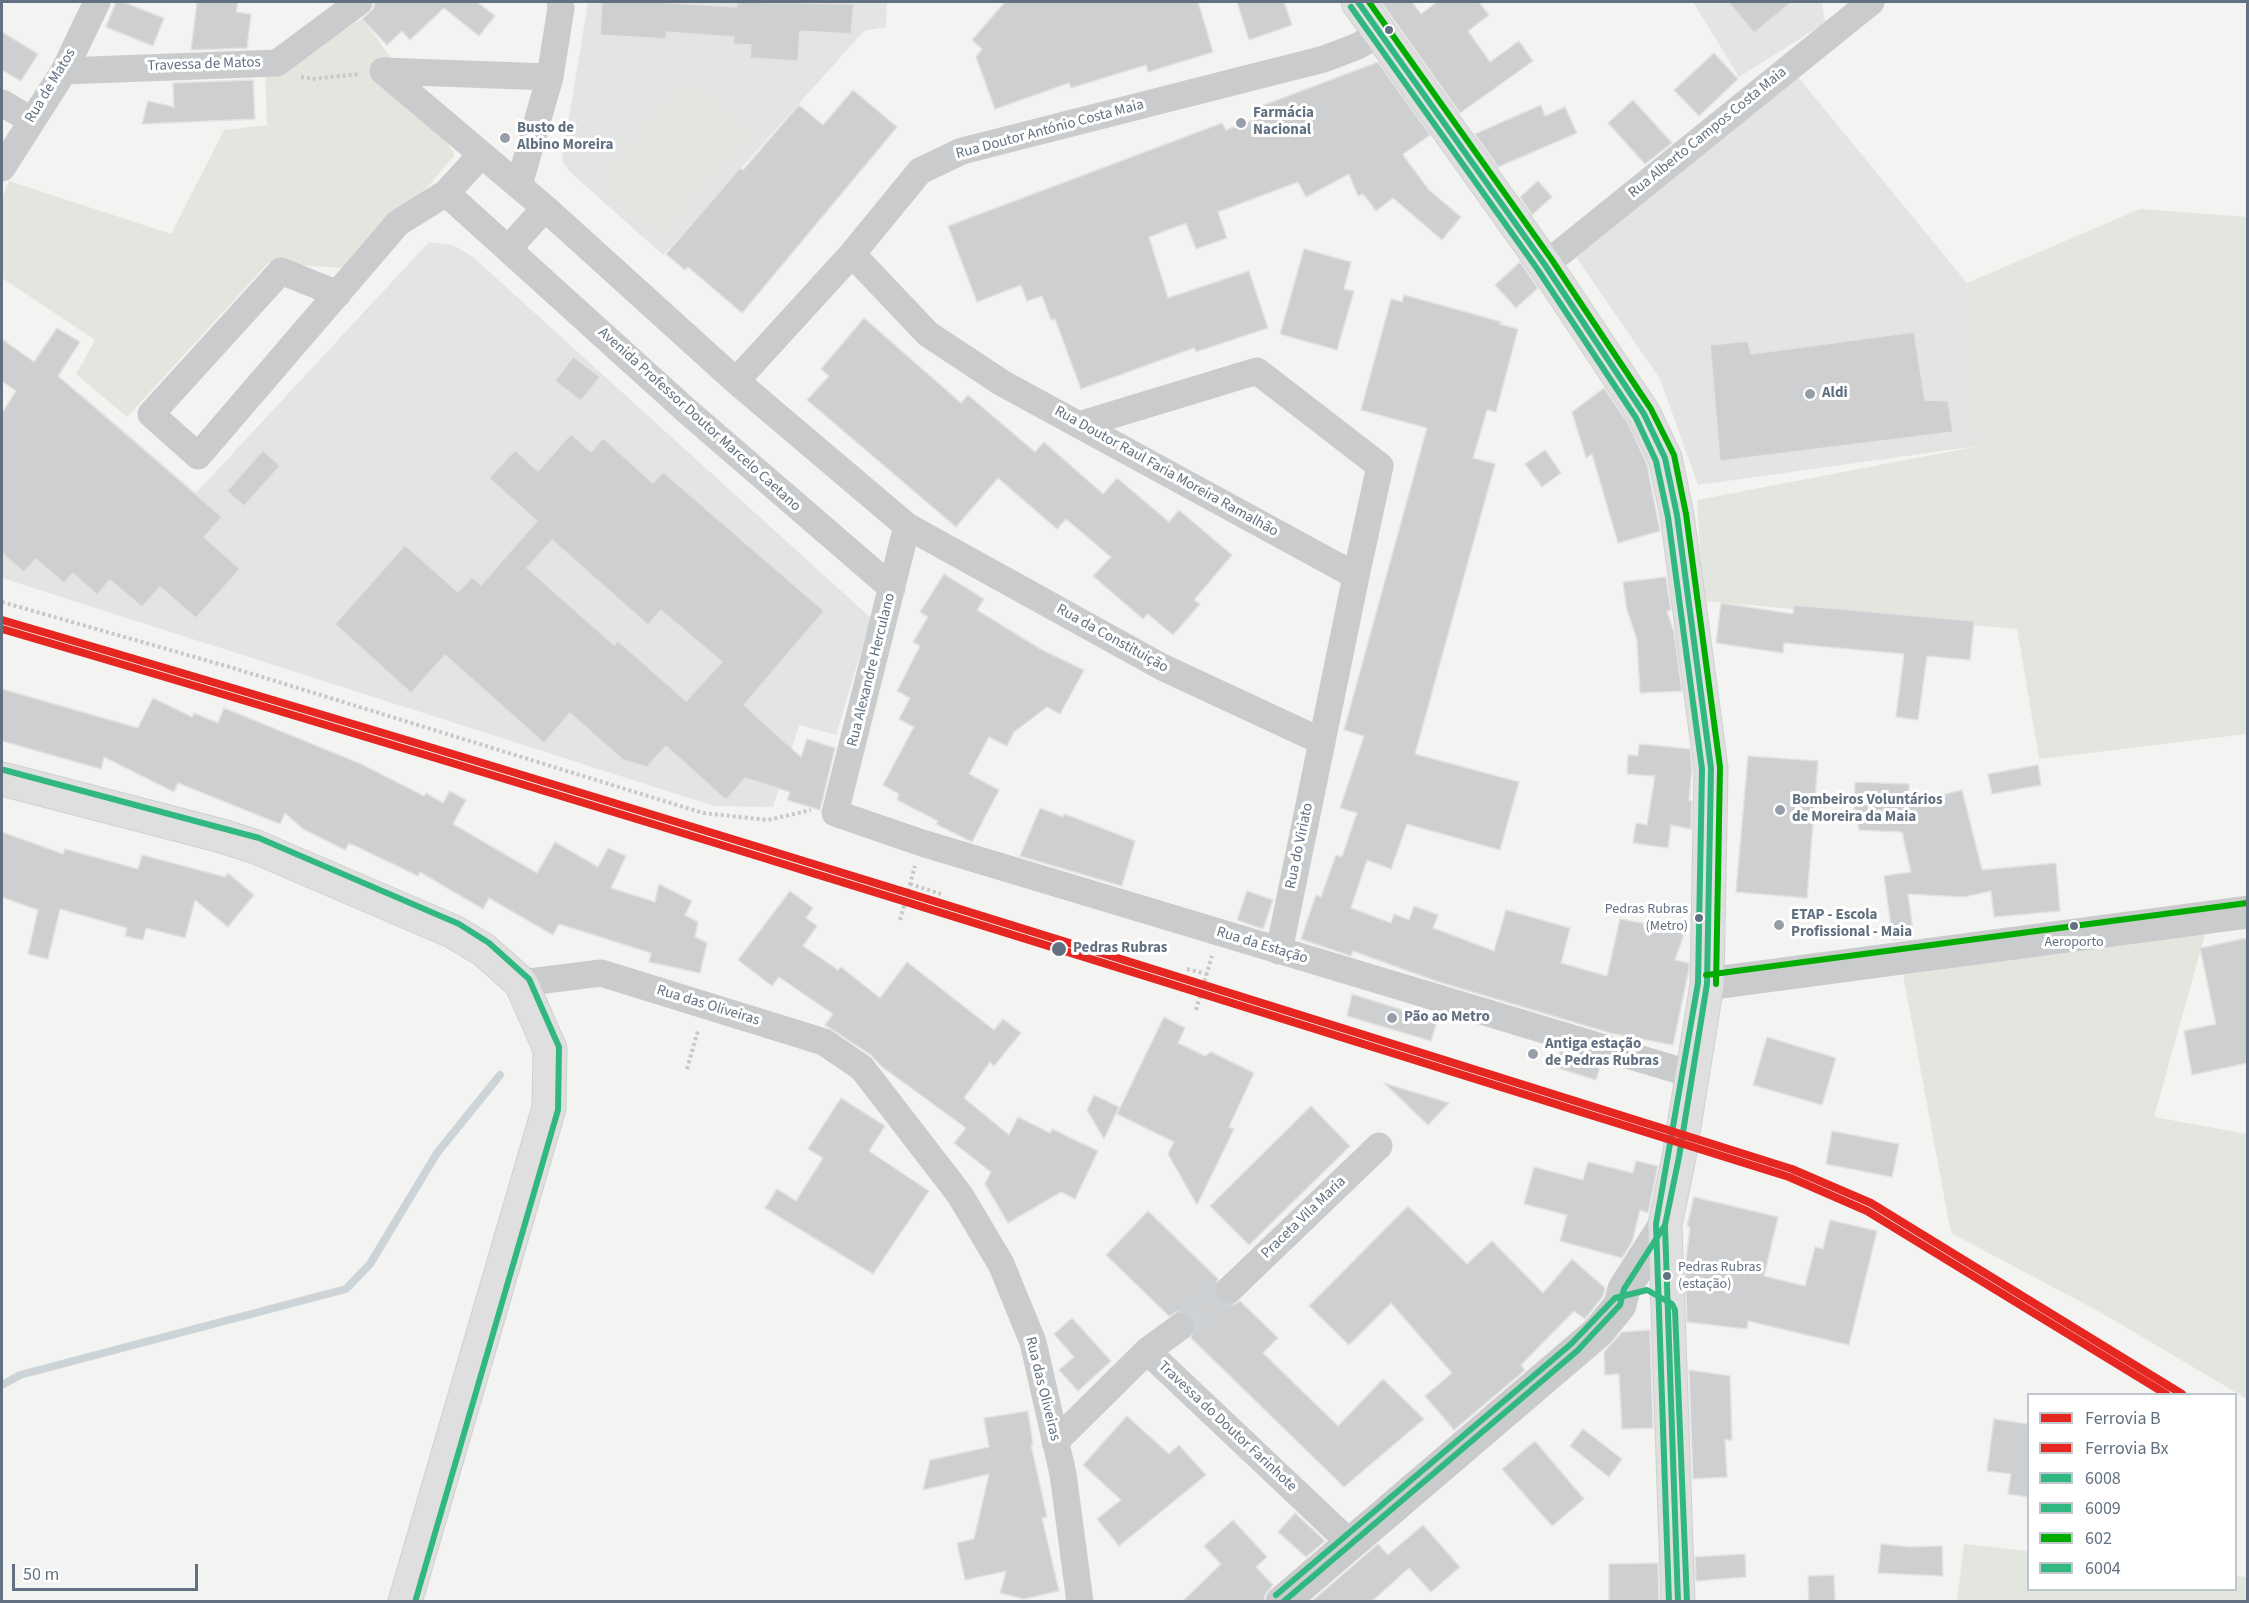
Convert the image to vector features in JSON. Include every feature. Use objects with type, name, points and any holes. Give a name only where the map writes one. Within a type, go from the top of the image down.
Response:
[{"type":"main road","points":[[1358,2],[1545,265],[1644,414],[1665,458],[1677,515],[1711,768],[1707,984],[1665,1225],[1666,1311],[1678,1602]]},
{"type":"main road","points":[[2,779],[190,826],[256,848],[454,932],[484,950],[521,982],[550,1049],[549,1108],[405,1602]]},
{"type":"street","name":"Rua de Matos","points":[[2,168],[64,71],[97,2]]},
{"type":"street","name":"Travessa de Matos","points":[[64,71],[277,63],[359,2]]},
{"type":"street","name":"Rua Alberto Campos Costa Maia","points":[[1545,265],[1870,2]]},
{"type":"street","points":[[519,185],[549,78],[563,4]]},
{"type":"street","name":"Rua Doutor António Costa Maia","points":[[736,381],[852,254],[920,171],[962,151],[1324,59],[1358,46],[1380,33]]},
{"type":"street","points":[[383,71],[549,78]]},
{"type":"street","points":[[383,71],[519,185],[736,381],[907,526]]},
{"type":"street","points":[[2,103],[31,120]]},
{"type":"street","points":[[338,294],[281,271],[151,414],[198,456],[338,294],[398,223],[446,193],[481,155]]},
{"type":"street","name":"Avenida Professor Doutor Marcelo Caetano","points":[[446,193],[687,411],[892,588]]},
{"type":"street","points":[[508,249],[545,208]]},
{"type":"street","name":"Rua Doutor Raul Faria Moreira Ramalhão","points":[[852,254],[928,334],[1002,383],[1356,576]]},
{"type":"street","points":[[1078,424],[1257,371],[1380,466],[1321,741]]},
{"type":"street","name":"Rua Alexandre Herculano","points":[[835,813],[907,526]]},
{"type":"street","name":"Rua da Constituição","points":[[907,526],[1162,667],[1321,741]]},
{"type":"street","name":"Rua do Viriato","points":[[1279,951],[1321,741]]},
{"type":"street","name":"Rua da Estação","points":[[835,813],[922,843],[1691,1074]]},
{"type":"street","points":[[1707,984],[2247,912]]},
{"type":"street","name":"Rua das Oliveiras","points":[[521,982],[602,973],[824,1042],[862,1068],[960,1195],[1000,1264],[1033,1342],[1063,1474],[1080,1602]]},
{"type":"street","name":"Praceta Vila Maria","points":[[1229,1290],[1379,1146]]},
{"type":"street","points":[[1282,1602],[1349,1542],[1598,1332],[1620,1305],[1624,1289],[1665,1225]]},
{"type":"street","points":[[1620,1305],[1647,1299],[1666,1311]]},
{"type":"street","points":[[1147,1351],[1180,1327]]},
{"type":"street","name":"Travessa do Doutor Farinhote","points":[[1055,1442],[1147,1351],[1349,1542]]},
{"type":"path","points":[[277,63],[299,77],[312,79],[383,71]]},
{"type":"path","points":[[2,603],[233,668],[703,813],[768,820],[812,810],[835,813]]},
{"type":"path","points":[[900,920],[922,843]]},
{"type":"path","points":[[910,884],[941,894]]},
{"type":"path","points":[[1196,1010],[1220,933]]},
{"type":"path","points":[[1187,969],[1207,974]]},
{"type":"path","points":[[687,1069],[699,1029]]},
{"type":"shaded area","points":[[588,2],[887,2],[886,27],[864,31],[663,255],[569,171],[562,160]]},
{"type":"shaded area","points":[[1693,2],[1822,2],[1825,23],[1739,77]]},
{"type":"shaded area","points":[[362,19],[404,75],[455,155],[357,269],[268,263],[127,417],[76,374],[95,340],[2,278],[2,198],[9,181],[171,234],[224,130],[267,125],[265,73]]},
{"type":"shaded area","points":[[1798,77],[1967,283],[1985,445],[1698,485],[1660,379],[1576,257]]},
{"type":"shaded area","points":[[688,87],[741,134],[658,229],[606,180]]},
{"type":"shaded area","points":[[2140,209],[2247,217],[2247,734],[2039,759],[2017,629],[1703,601],[1697,500],[1984,445],[1967,283]]},
{"type":"shaded area","points":[[429,242],[453,245],[473,257],[871,618],[836,735],[799,725],[773,807],[714,806],[2,578],[2,507],[7,502],[2,496],[2,483],[81,394],[196,493]]},
{"type":"shaded area","points":[[2206,931],[2154,1117],[2247,1134],[2247,1399],[2100,1312],[1951,1233],[1903,975]]},
{"type":"shaded area","points":[[1964,1544],[2027,1551],[2027,1591],[2237,1591],[2237,1576],[2247,1577],[2247,1601],[1957,1601]]},
{"type":"building","points":[[116,2],[123,2],[164,18],[153,46],[106,27]]},
{"type":"building","points":[[197,2],[238,2],[236,12],[251,14],[247,48],[191,50]]},
{"type":"building","points":[[375,2],[477,2],[495,16],[479,36],[444,8],[410,40],[402,31],[387,45],[362,19],[373,9]]},
{"type":"building","points":[[602,2],[657,2],[736,7],[737,2],[854,4],[851,34],[800,31],[798,61],[750,58],[751,45],[733,44],[734,37],[666,32],[666,39],[600,35]]},
{"type":"building","points":[[1005,2],[1198,2],[1213,52],[1148,72],[1146,65],[1071,88],[1069,83],[995,109],[976,57],[982,49],[972,40]]},
{"type":"building","points":[[1237,2],[1284,2],[1292,25],[1249,40]]},
{"type":"building","points":[[1381,2],[1412,2],[1421,14],[1437,2],[1479,2],[1489,15],[1468,31],[1490,62],[1519,41],[1533,61],[1460,113]]},
{"type":"building","points":[[1728,2],[1792,2],[1754,33]]},
{"type":"building","points":[[2,32],[38,54],[21,81],[2,70]]},
{"type":"building","points":[[1714,53],[1738,79],[1699,116],[1674,90]]},
{"type":"building","points":[[1378,62],[1430,135],[1403,154],[1405,158],[1429,190],[1461,217],[1442,240],[1393,198],[1376,211],[1363,194],[1358,196],[1349,174],[1306,197],[1298,182],[1218,212],[1227,238],[1196,249],[1186,223],[1149,237],[1168,298],[1249,271],[1268,328],[1196,352],[1194,348],[1081,389],[1055,319],[1051,320],[1042,296],[1027,301],[1021,285],[977,302],[948,226],[1222,123],[1226,130],[1260,118],[1256,108]]},
{"type":"building","points":[[253,80],[255,119],[142,124],[148,101],[174,107],[173,83]]},
{"type":"building","points":[[853,90],[897,127],[742,313],[688,267],[685,270],[666,254],[740,168],[743,170],[799,105],[823,125]]},
{"type":"building","points":[[1633,100],[1672,143],[1645,164],[1608,123]]},
{"type":"building","points":[[1541,105],[1545,116],[1565,107],[1577,133],[1498,167],[1475,134]]},
{"type":"building","points":[[1538,181],[1552,197],[1532,215],[1520,197]]},
{"type":"building","points":[[1304,249],[1351,262],[1344,289],[1354,291],[1337,350],[1280,334]]},
{"type":"building","points":[[1520,262],[1538,288],[1516,308],[1495,285]]},
{"type":"building","points":[[1404,295],[1502,322],[1499,324],[1518,329],[1496,412],[1487,410],[1473,458],[1495,464],[1415,754],[1519,782],[1500,850],[1407,824],[1391,869],[1367,860],[1351,908],[1391,923],[1394,914],[1409,920],[1414,906],[1438,915],[1433,928],[1494,951],[1506,910],[1570,928],[1561,963],[1607,976],[1620,919],[1685,931],[1675,960],[1689,963],[1689,969],[1673,1045],[1610,1033],[1436,981],[1353,951],[1351,956],[1301,939],[1316,895],[1321,897],[1336,855],[1342,857],[1357,813],[1340,808],[1364,736],[1344,730],[1427,428],[1361,410],[1391,299],[1402,302]]},
{"type":"building","points":[[864,318],[961,403],[968,395],[1035,452],[1044,442],[1103,494],[1117,478],[1169,522],[1179,510],[1232,555],[1194,600],[1200,604],[1173,635],[1148,614],[1143,619],[1093,576],[1111,557],[1066,519],[1057,529],[998,478],[956,527],[807,400],[829,376],[821,369]]},
{"type":"building","points":[[57,328],[80,342],[58,376],[222,517],[204,537],[240,569],[196,618],[160,587],[142,607],[110,580],[97,595],[73,573],[64,583],[36,559],[24,572],[2,553],[2,413],[16,391],[2,381],[2,339],[34,362]]},
{"type":"building","points":[[1914,332],[1925,400],[1948,401],[1953,432],[1720,461],[1710,345],[1748,341],[1751,354]]},
{"type":"building","points":[[573,357],[600,377],[581,401],[555,381]]},
{"type":"building","points":[[1604,388],[1628,423],[1647,464],[1660,531],[1618,543],[1592,454],[1586,458],[1572,412]]},
{"type":"building","points":[[571,434],[591,452],[603,438],[653,483],[663,472],[824,611],[744,705],[801,757],[807,739],[835,748],[820,810],[787,800],[790,792],[745,778],[726,800],[666,746],[647,767],[623,760],[570,713],[544,743],[445,655],[411,693],[335,624],[405,545],[458,592],[472,577],[481,585],[537,521],[489,478],[515,450],[538,471]],"holes":[[[552,540],[648,625],[661,610],[722,662],[686,701],[618,641],[614,645],[527,568]]]},
{"type":"building","points":[[263,450],[280,466],[244,506],[227,491]]},
{"type":"building","points":[[1545,450],[1561,473],[1542,487],[1525,464]]},
{"type":"building","points":[[944,574],[984,599],[977,610],[1042,650],[1084,670],[1060,714],[1047,707],[1014,732],[1007,746],[989,737],[969,774],[999,790],[972,842],[936,824],[938,821],[897,800],[899,794],[883,785],[914,727],[899,719],[910,698],[897,691],[920,646],[913,642],[928,617],[920,612]]},
{"type":"building","points":[[1666,577],[1671,610],[1667,611],[1674,632],[1682,691],[1640,693],[1637,640],[1627,610],[1623,582]]},
{"type":"building","points":[[1721,603],[1793,614],[1794,605],[1974,621],[1970,660],[1927,656],[1918,720],[1896,717],[1904,654],[1784,643],[1783,653],[1716,643]]},
{"type":"building","points":[[2,689],[138,728],[153,698],[192,717],[194,713],[218,723],[224,708],[361,764],[424,796],[426,793],[443,803],[450,791],[466,800],[453,824],[537,873],[555,842],[598,867],[608,848],[626,856],[611,888],[655,902],[659,884],[692,901],[685,915],[698,922],[695,937],[707,943],[700,973],[649,962],[651,953],[559,924],[553,935],[489,898],[483,909],[420,872],[418,876],[349,843],[345,850],[303,829],[285,813],[280,824],[178,783],[174,792],[104,757],[101,769],[2,741]]},
{"type":"building","points":[[1639,744],[1690,749],[1691,829],[1671,825],[1668,848],[1633,843],[1636,823],[1647,825],[1655,776],[1627,774],[1628,755],[1638,756]]},
{"type":"building","points":[[1748,756],[1818,761],[1807,898],[1736,892]]},
{"type":"building","points":[[2038,765],[2041,785],[1992,794],[1988,774]]},
{"type":"building","points":[[1855,782],[1909,784],[1909,803],[1962,790],[1982,870],[2056,863],[2060,911],[1994,917],[1991,891],[1964,897],[1908,894],[1914,938],[1893,940],[1884,876],[1911,872],[1902,832],[1859,830],[1854,806]]},
{"type":"building","points":[[1040,808],[1063,817],[1065,814],[1135,841],[1122,886],[1020,856]]},
{"type":"building","points":[[2,832],[63,854],[65,849],[138,869],[142,855],[225,877],[228,873],[254,895],[228,927],[195,900],[185,938],[146,928],[143,940],[125,936],[127,928],[60,909],[48,959],[28,954],[38,910],[2,897]]},
{"type":"building","points":[[790,891],[813,908],[806,918],[817,926],[803,946],[838,970],[841,967],[880,998],[907,962],[994,1030],[1003,1019],[1021,1033],[994,1066],[990,1062],[964,1098],[1009,1135],[1018,1117],[1050,1133],[1052,1129],[1098,1151],[1075,1199],[1061,1192],[1008,1223],[985,1184],[991,1172],[954,1143],[966,1128],[881,1066],[871,1055],[825,1025],[833,1014],[779,977],[772,986],[738,960]]},
{"type":"building","points":[[1247,891],[1273,900],[1263,929],[1237,920]]},
{"type":"building","points":[[2247,938],[2247,1063],[2192,1075],[2184,1031],[2216,1024],[2200,948]]},
{"type":"building","name":"Pão ao Metro","points":[[1352,994],[1437,1021],[1431,1041],[1347,1016]]},
{"type":"building","points":[[1164,1017],[1185,1028],[1178,1043],[1205,1056],[1211,1052],[1254,1073],[1229,1127],[1234,1129],[1197,1205],[1168,1154],[1174,1142],[1117,1114]]},
{"type":"building","points":[[1767,1037],[1836,1058],[1822,1105],[1753,1085]]},
{"type":"building","points":[[1560,1051],[1601,1063],[1596,1080],[1555,1067]]},
{"type":"building","points":[[1384,1083],[1449,1103],[1428,1125]]},
{"type":"building","points":[[1094,1095],[1119,1107],[1104,1139],[1087,1110]]},
{"type":"building","points":[[841,1098],[885,1126],[869,1151],[929,1191],[873,1274],[765,1208],[777,1189],[796,1201],[823,1158],[808,1149]]},
{"type":"building","points":[[1311,1106],[1350,1146],[1249,1245],[1210,1206]]},
{"type":"building","points":[[1832,1131],[1899,1144],[1892,1177],[1826,1164]]},
{"type":"building","points":[[1636,1161],[1658,1166],[1648,1213],[1640,1210],[1632,1242],[1622,1258],[1560,1241],[1567,1215],[1524,1204],[1534,1167],[1583,1180],[1588,1162],[1633,1173]]},
{"type":"building","points":[[1694,1197],[1778,1217],[1764,1276],[1805,1286],[1815,1247],[1823,1249],[1830,1220],[1877,1231],[1849,1345],[1748,1321],[1747,1329],[1687,1322],[1685,1268],[1690,1227],[1687,1226]]},
{"type":"building","points":[[1408,1206],[1467,1264],[1492,1241],[1543,1293],[1572,1259],[1605,1288],[1603,1296],[1585,1319],[1574,1311],[1521,1365],[1525,1370],[1454,1430],[1425,1396],[1452,1373],[1391,1303],[1349,1345],[1309,1306]]},
{"type":"building","points":[[1148,1211],[1218,1279],[1214,1293],[1218,1301],[1232,1305],[1240,1301],[1278,1338],[1263,1353],[1338,1426],[1383,1379],[1424,1419],[1344,1487],[1191,1338],[1196,1326],[1192,1317],[1179,1311],[1169,1316],[1106,1255]]},
{"type":"building","points":[[1072,1318],[1111,1361],[1078,1391],[1059,1370],[1074,1357],[1054,1334]]},
{"type":"building","points":[[1650,1330],[1653,1428],[1622,1429],[1619,1374],[1605,1375],[1604,1352],[1622,1332]]},
{"type":"building","points":[[1689,1370],[1730,1376],[1732,1440],[1725,1440],[1727,1477],[1693,1479]]},
{"type":"building","points":[[1028,1411],[1033,1445],[1031,1445],[1047,1517],[1042,1518],[1059,1591],[1024,1599],[1000,1593],[1006,1571],[965,1580],[957,1543],[974,1539],[989,1474],[923,1490],[930,1460],[989,1447],[984,1418]]},
{"type":"building","points":[[1127,1416],[1169,1454],[1179,1445],[1206,1475],[1119,1546],[1097,1519],[1121,1500],[1083,1465]]},
{"type":"building","points":[[1994,1419],[2027,1424],[2027,1497],[2008,1494],[2011,1474],[1987,1471]]},
{"type":"building","points":[[1583,1429],[1622,1459],[1609,1477],[1570,1446]]},
{"type":"building","points":[[1535,1441],[1584,1499],[1552,1526],[1502,1469]]},
{"type":"building","points":[[1295,1513],[1325,1541],[1306,1557],[1278,1532]]},
{"type":"building","points":[[1233,1520],[1267,1557],[1256,1567],[1273,1585],[1265,1595],[1264,1602],[1182,1602],[1221,1564],[1204,1546]]},
{"type":"building","points":[[1423,1525],[1460,1567],[1431,1592],[1409,1568],[1371,1602],[1311,1602],[1378,1544],[1388,1555]]},
{"type":"building","points":[[1881,1544],[1910,1547],[1942,1546],[1943,1576],[1878,1573]]},
{"type":"building","points":[[1745,1554],[1746,1577],[1696,1581],[1695,1557]]},
{"type":"building","points":[[1658,1563],[1659,1602],[1609,1602],[1609,1564]]},
{"type":"building","points":[[1834,1575],[1835,1602],[1809,1602],[1808,1576]]},
{"type":"waterway","points":[[2,1385],[20,1375],[346,1289],[370,1264],[437,1153],[500,1075]]},
{"type":"tunnel","points":[[1180,1327],[1229,1290]]},
{"type":"rail line","name":"B","points":[[2,620],[674,821],[1792,1169],[1871,1203],[2180,1393]]},
{"type":"rail line","name":"Bx","points":[[2,629],[673,830],[1789,1177],[1867,1211],[2164,1393]]},
{"type":"transit line","name":"6008","points":[[1283,1602],[1577,1351],[1620,1305],[1624,1289],[1665,1225],[1679,1157],[1707,984],[1711,768],[1677,515],[1665,458],[1644,414],[1545,265],[1358,2]]},
{"type":"transit line","name":"602","points":[[1369,2],[1552,260],[1651,409],[1674,455],[1686,514],[1720,767],[1716,984]]},
{"type":"transit line","name":"6009","points":[[1351,7],[1538,270],[1636,418],[1656,461],[1668,517],[1702,769],[1698,983],[1656,1224],[1669,1602]]},
{"type":"transit line","name":"6004","points":[[4,770],[259,838],[459,924],[489,943],[529,979],[559,1047],[558,1110],[415,1602]]},
{"type":"transit line","name":"602","points":[[1706,975],[2247,903]]},
{"type":"transit line","name":"6008","points":[[1665,1227],[1678,1602]]},
{"type":"transit line","name":"6004","points":[[1276,1595],[1571,1344],[1615,1298],[1647,1290],[1672,1304],[1675,1310],[1687,1602]]},
{"type":"place","name":"Farmácia Nacional","points":[[1241,123]]},
{"type":"place","name":"Busto de Albino Moreira","points":[[505,138]]},
{"type":"place","name":"Aldi","points":[[1810,394]]},
{"type":"place","name":"Bombeiros Voluntários de Moreira da Maia","points":[[1780,810]]},
{"type":"place","name":"Pedras Rubras (Metro)","points":[[1699,918]]},
{"type":"place","name":"ETAP - Escola Profissional - Maia","points":[[1779,925]]},
{"type":"place","name":"Aeroporto","points":[[2074,926]]},
{"type":"place","name":"Pedras Rubras","points":[[1059,949]]},
{"type":"place","name":"Pão ao Metro","points":[[1392,1018]]},
{"type":"place","name":"Antiga estação de Pedras Rubras","points":[[1533,1054]]},
{"type":"place","name":"Pedras Rubras (estação)","points":[[1667,1276]]}]
